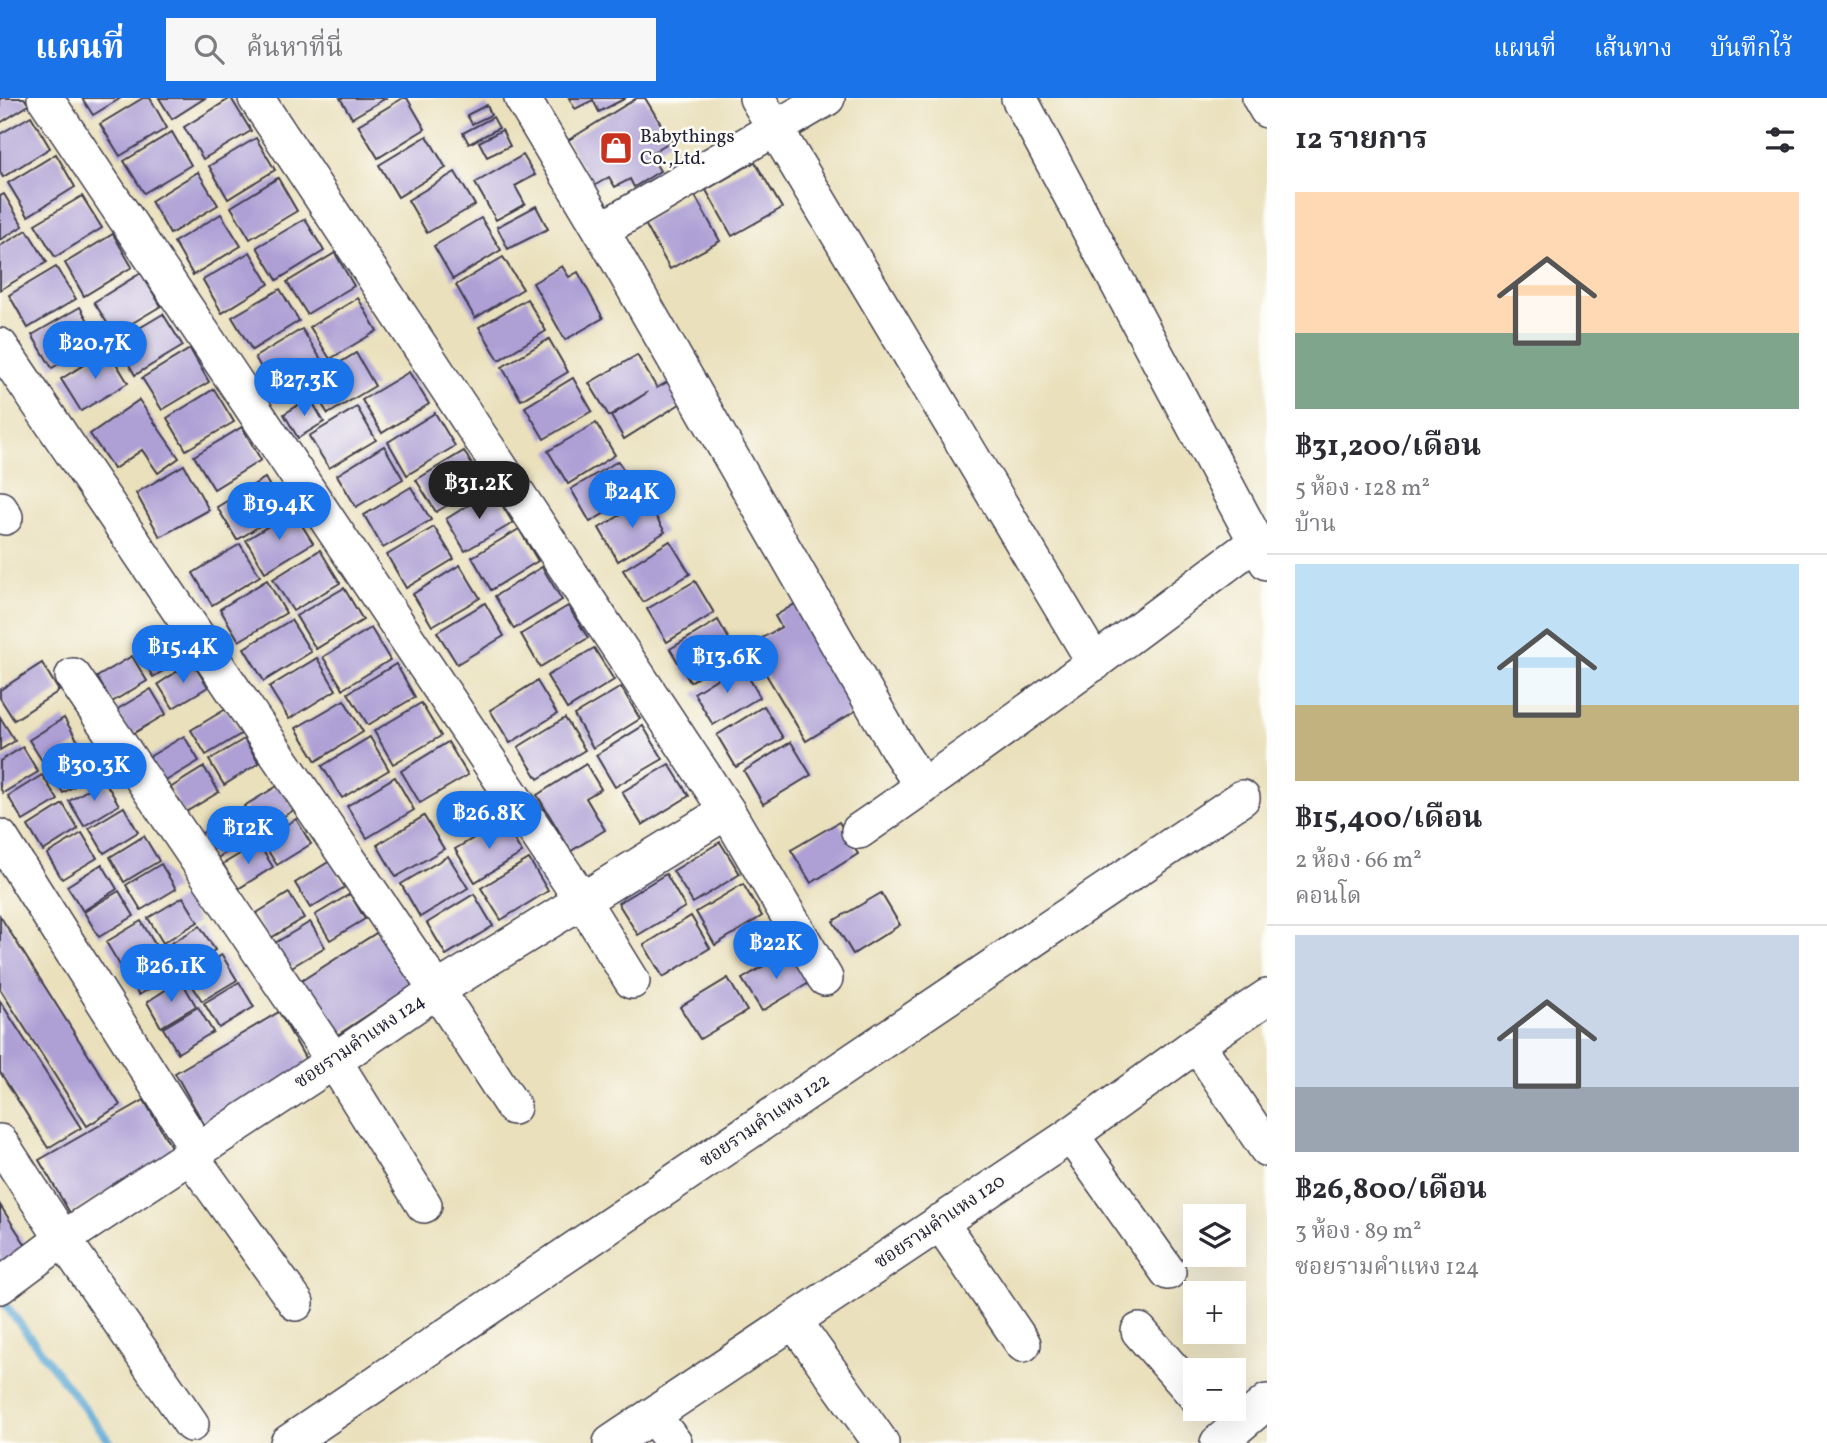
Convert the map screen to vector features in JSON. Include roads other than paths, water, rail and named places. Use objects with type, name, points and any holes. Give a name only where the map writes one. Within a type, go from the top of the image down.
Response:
[{"type":"street","points":[[45,98],[582,900],[632,981]]},
{"type":"street","points":[[256,98],[727,811],[825,978]]},
{"type":"street","points":[[522,98],[601,230],[900,752],[923,787]]},
{"type":"street","points":[[757,98],[1095,663]]},
{"type":"street","points":[[601,230],[827,98]]},
{"type":"street","points":[[859,831],[1095,663],[1262,552],[1019,98]]},
{"type":"street","points":[[1260,98],[1267,110]]},
{"type":"street","points":[[0,346],[437,990],[513,1107]]},
{"type":"street","points":[[73,676],[334,1061],[424,1205]]},
{"type":"street","name":"ซอยรามคำแหง 122","points":[[288,1443],[1242,798]]},
{"type":"street","name":"ซอยรามคำแหง 124","points":[[0,1286],[63,1239],[437,990],[727,811]]},
{"type":"street","points":[[0,837],[194,1152],[296,1303]]},
{"type":"street","name":"ซอยรามคำแหง 120","points":[[611,1443],[1070,1135],[1197,1044],[1267,998]]},
{"type":"street","points":[[1197,1044],[1267,1149]]},
{"type":"street","points":[[1070,1135],[1168,1272]]},
{"type":"street","points":[[0,1142],[63,1239],[191,1424]]},
{"type":"street","points":[[940,1222],[1023,1344]]},
{"type":"street","points":[[794,1321],[881,1443]]},
{"type":"street","points":[[1139,1331],[1183,1381]]},
{"type":"street","points":[[1222,1432],[1267,1402]]},
{"type":"street","points":[[653,1416],[674,1443]]},
{"type":"waterway","points":[[0,1298],[111,1443]]},
{"type":"place","name":"Babythings Co.,Ltd.","points":[[616,148]]}]
